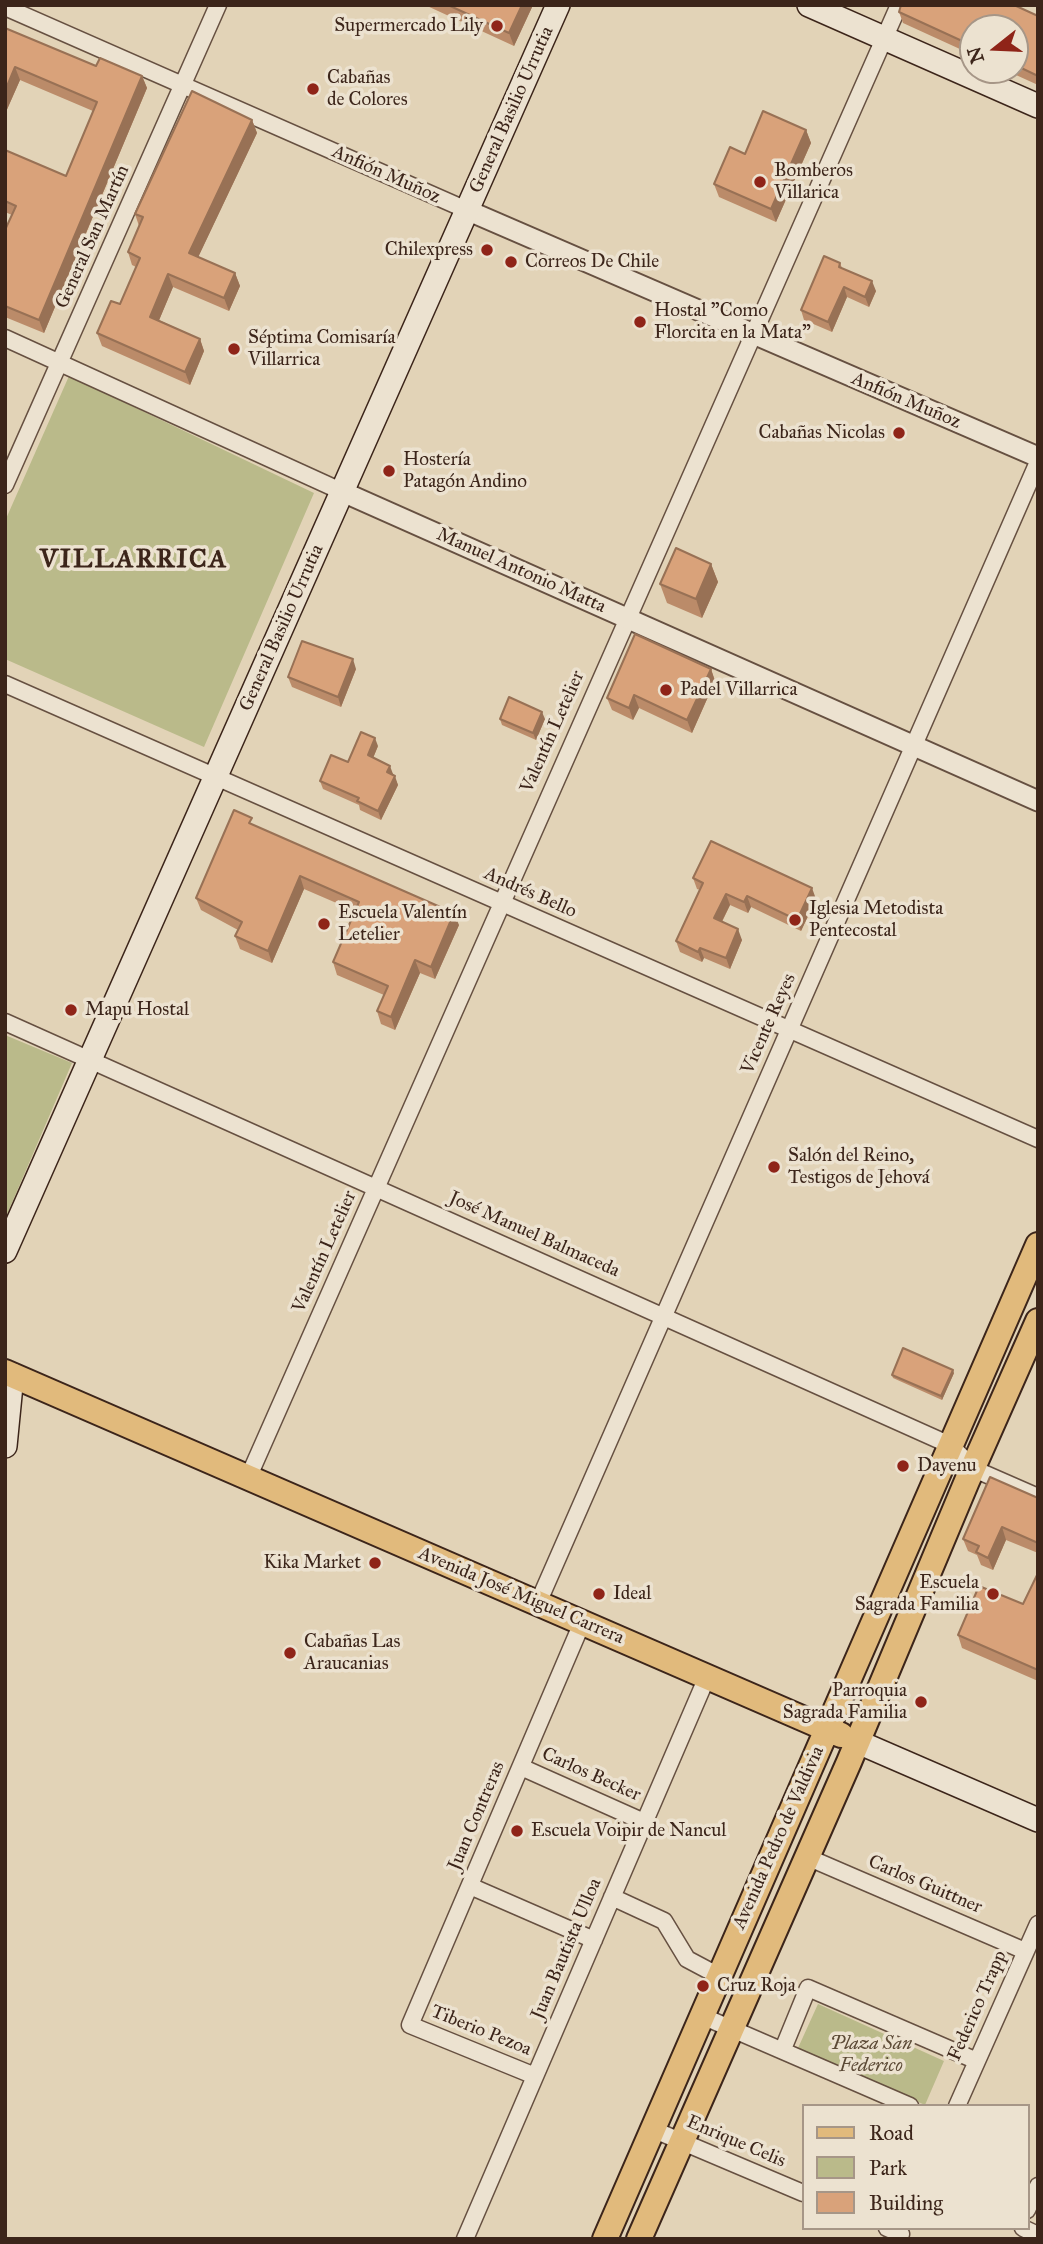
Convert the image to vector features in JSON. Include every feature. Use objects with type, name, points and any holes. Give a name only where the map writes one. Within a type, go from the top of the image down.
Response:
[{"type":"main road","name":"General Basilio Urrutia","points":[[5,1251],[558,5]]},
{"type":"main road","points":[[809,5],[1038,106]]},
{"type":"main road","name":"Avenida Pedro de Valdivia","points":[[612,2236],[652,2129],[1038,1245]]},
{"type":"main road","name":"Avenida Pedro de Valdivia","points":[[639,2239],[858,1742],[967,1480],[1038,1321]]},
{"type":"main road","points":[[5,1446],[9,1373]]},
{"type":"main road","name":"Avenida José Miguel Carrera","points":[[9,1373],[1038,1820]]},
{"type":"street","name":"General San Martín","points":[[5,485],[218,5]]},
{"type":"street","name":"Valentín Letelier","points":[[248,1478],[899,5]]},
{"type":"street","name":"Anfión Muñoz","points":[[5,7],[1038,460]]},
{"type":"street","name":"Manuel Antonio Matta","points":[[5,338],[626,619],[1038,801]]},
{"type":"street","name":"Vicente Reyes","points":[[538,1603],[1038,460]]},
{"type":"street","name":"Andrés Bello","points":[[5,684],[1038,1139]]},
{"type":"street","name":"José Manuel Balmaceda","points":[[5,1022],[950,1444],[974,1469],[1038,1497]]},
{"type":"street","name":"Juan Contreras","points":[[410,2025],[582,1623]]},
{"type":"street","name":"Juan Bautista Ulloa","points":[[465,2239],[707,1677]]},
{"type":"street","name":"Carlos Becker","points":[[521,1767],[644,1822]]},
{"type":"street","name":"Carlos Guittner","points":[[807,1857],[1025,1951]]},
{"type":"street","points":[[470,1886],[594,1940]]},
{"type":"street","points":[[612,1897],[664,1921],[687,1959],[719,1976]]},
{"type":"street","name":"Federico Trapp","points":[[958,2104],[1038,1924]]},
{"type":"street","points":[[783,2049],[808,1988],[977,2061]]},
{"type":"street","points":[[702,2016],[906,2104]]},
{"type":"street","name":"Tiberio Pezoa","points":[[410,2025],[535,2076]]},
{"type":"street","name":"Enrique Celis","points":[[652,2129],[802,2193]]},
{"type":"street","points":[[1029,2206],[1038,2186]]},
{"type":"green space","points":[[69,376],[314,493],[204,747],[5,659],[5,521]]},
{"type":"green space","points":[[5,1035],[72,1063],[5,1219]]},
{"type":"green space","name":"Plaza San Federico","points":[[818,2004],[944,2061],[925,2104],[923,2104],[798,2048]]},
{"type":"building","points":[[448,5],[522,5],[509,33]]},
{"type":"building","points":[[901,5],[1014,5],[1038,16],[1038,76],[1029,72],[1029,14],[959,14],[959,40],[899,12]]},
{"type":"building","points":[[5,28],[96,66],[100,58],[142,76],[39,320],[5,306],[5,230],[16,206],[5,201],[5,150],[66,176],[97,102],[15,67],[5,91]]},
{"type":"building","points":[[192,91],[252,120],[189,253],[235,273],[224,298],[168,274],[150,317],[200,339],[185,372],[97,333],[111,301],[120,304],[140,258],[128,252],[143,217],[135,214]]},
{"type":"building","name":"Bomberos Villarica","points":[[763,111],[806,130],[771,209],[714,184],[730,147],[745,154]]},
{"type":"building","points":[[824,256],[840,263],[839,267],[872,281],[865,297],[844,287],[828,322],[801,310]]},
{"type":"building","points":[[676,548],[711,564],[696,599],[660,584]]},
{"type":"building","name":"Padel Villarrica","points":[[635,634],[711,669],[687,720],[634,695],[629,708],[607,698]]},
{"type":"building","points":[[302,641],[353,659],[338,697],[288,677]]},
{"type":"building","points":[[509,697],[542,712],[533,733],[500,719]]},
{"type":"building","points":[[361,732],[375,738],[368,755],[390,766],[387,772],[395,776],[378,811],[357,801],[359,798],[320,781],[331,755],[348,762]]},
{"type":"building","points":[[234,810],[252,818],[249,823],[454,913],[431,967],[415,960],[391,1017],[377,1011],[388,986],[333,962],[359,902],[300,876],[268,951],[235,936],[242,922],[196,898]]},
{"type":"building","points":[[711,841],[812,888],[797,920],[747,896],[744,902],[726,894],[714,918],[738,929],[726,958],[700,948],[698,952],[676,941],[703,883],[693,878]]},
{"type":"building","points":[[903,1348],[953,1370],[941,1396],[892,1375]]},
{"type":"building","points":[[990,1477],[1038,1498],[1038,1543],[1002,1527],[988,1558],[976,1552],[979,1546],[963,1539]]},
{"type":"building","points":[[1038,1573],[1038,1670],[958,1635],[979,1586],[1023,1604]]},
{"type":"place","name":"Supermercado Lily","points":[[497,26]]},
{"type":"place","name":"Cabañas de Colores","points":[[313,89]]},
{"type":"place","name":"Bomberos Villarica","points":[[760,182]]},
{"type":"place","name":"Chilexpress","points":[[487,250]]},
{"type":"place","name":"Correos De Chile","points":[[511,262]]},
{"type":"place","name":"Hostal \"Como Florcita en la Mata\"","points":[[640,322]]},
{"type":"place","name":"Séptima Comisaría Villarrica","points":[[234,349]]},
{"type":"place","name":"Cabañas Nicolas","points":[[899,433]]},
{"type":"place","name":"Hostería Patagón Andino","points":[[389,471]]},
{"type":"place","name":"Padel Villarrica","points":[[666,690]]},
{"type":"place","name":"Iglesia Metodista Pentecostal","points":[[795,920]]},
{"type":"place","name":"Escuela Valentín Letelier","points":[[324,924]]},
{"type":"place","name":"Mapu Hostal","points":[[71,1010]]},
{"type":"place","name":"Salón del Reino, Testigos de Jehová","points":[[774,1167]]},
{"type":"place","name":"Dayenu","points":[[903,1466]]},
{"type":"place","name":"Kika Market","points":[[375,1563]]},
{"type":"place","name":"Ideal","points":[[599,1594]]},
{"type":"place","name":"Escuela Sagrada Familia","points":[[993,1594]]},
{"type":"place","name":"Cabañas Las Araucanias","points":[[290,1653]]},
{"type":"place","name":"Parroquia Sagrada Familia","points":[[921,1702]]},
{"type":"place","name":"Escuela Voipir de Nancul","points":[[517,1831]]},
{"type":"place","name":"Cruz Roja","points":[[703,1986]]},
{"type":"district","name":"VILLARRICA","points":[[134,561]]}]
